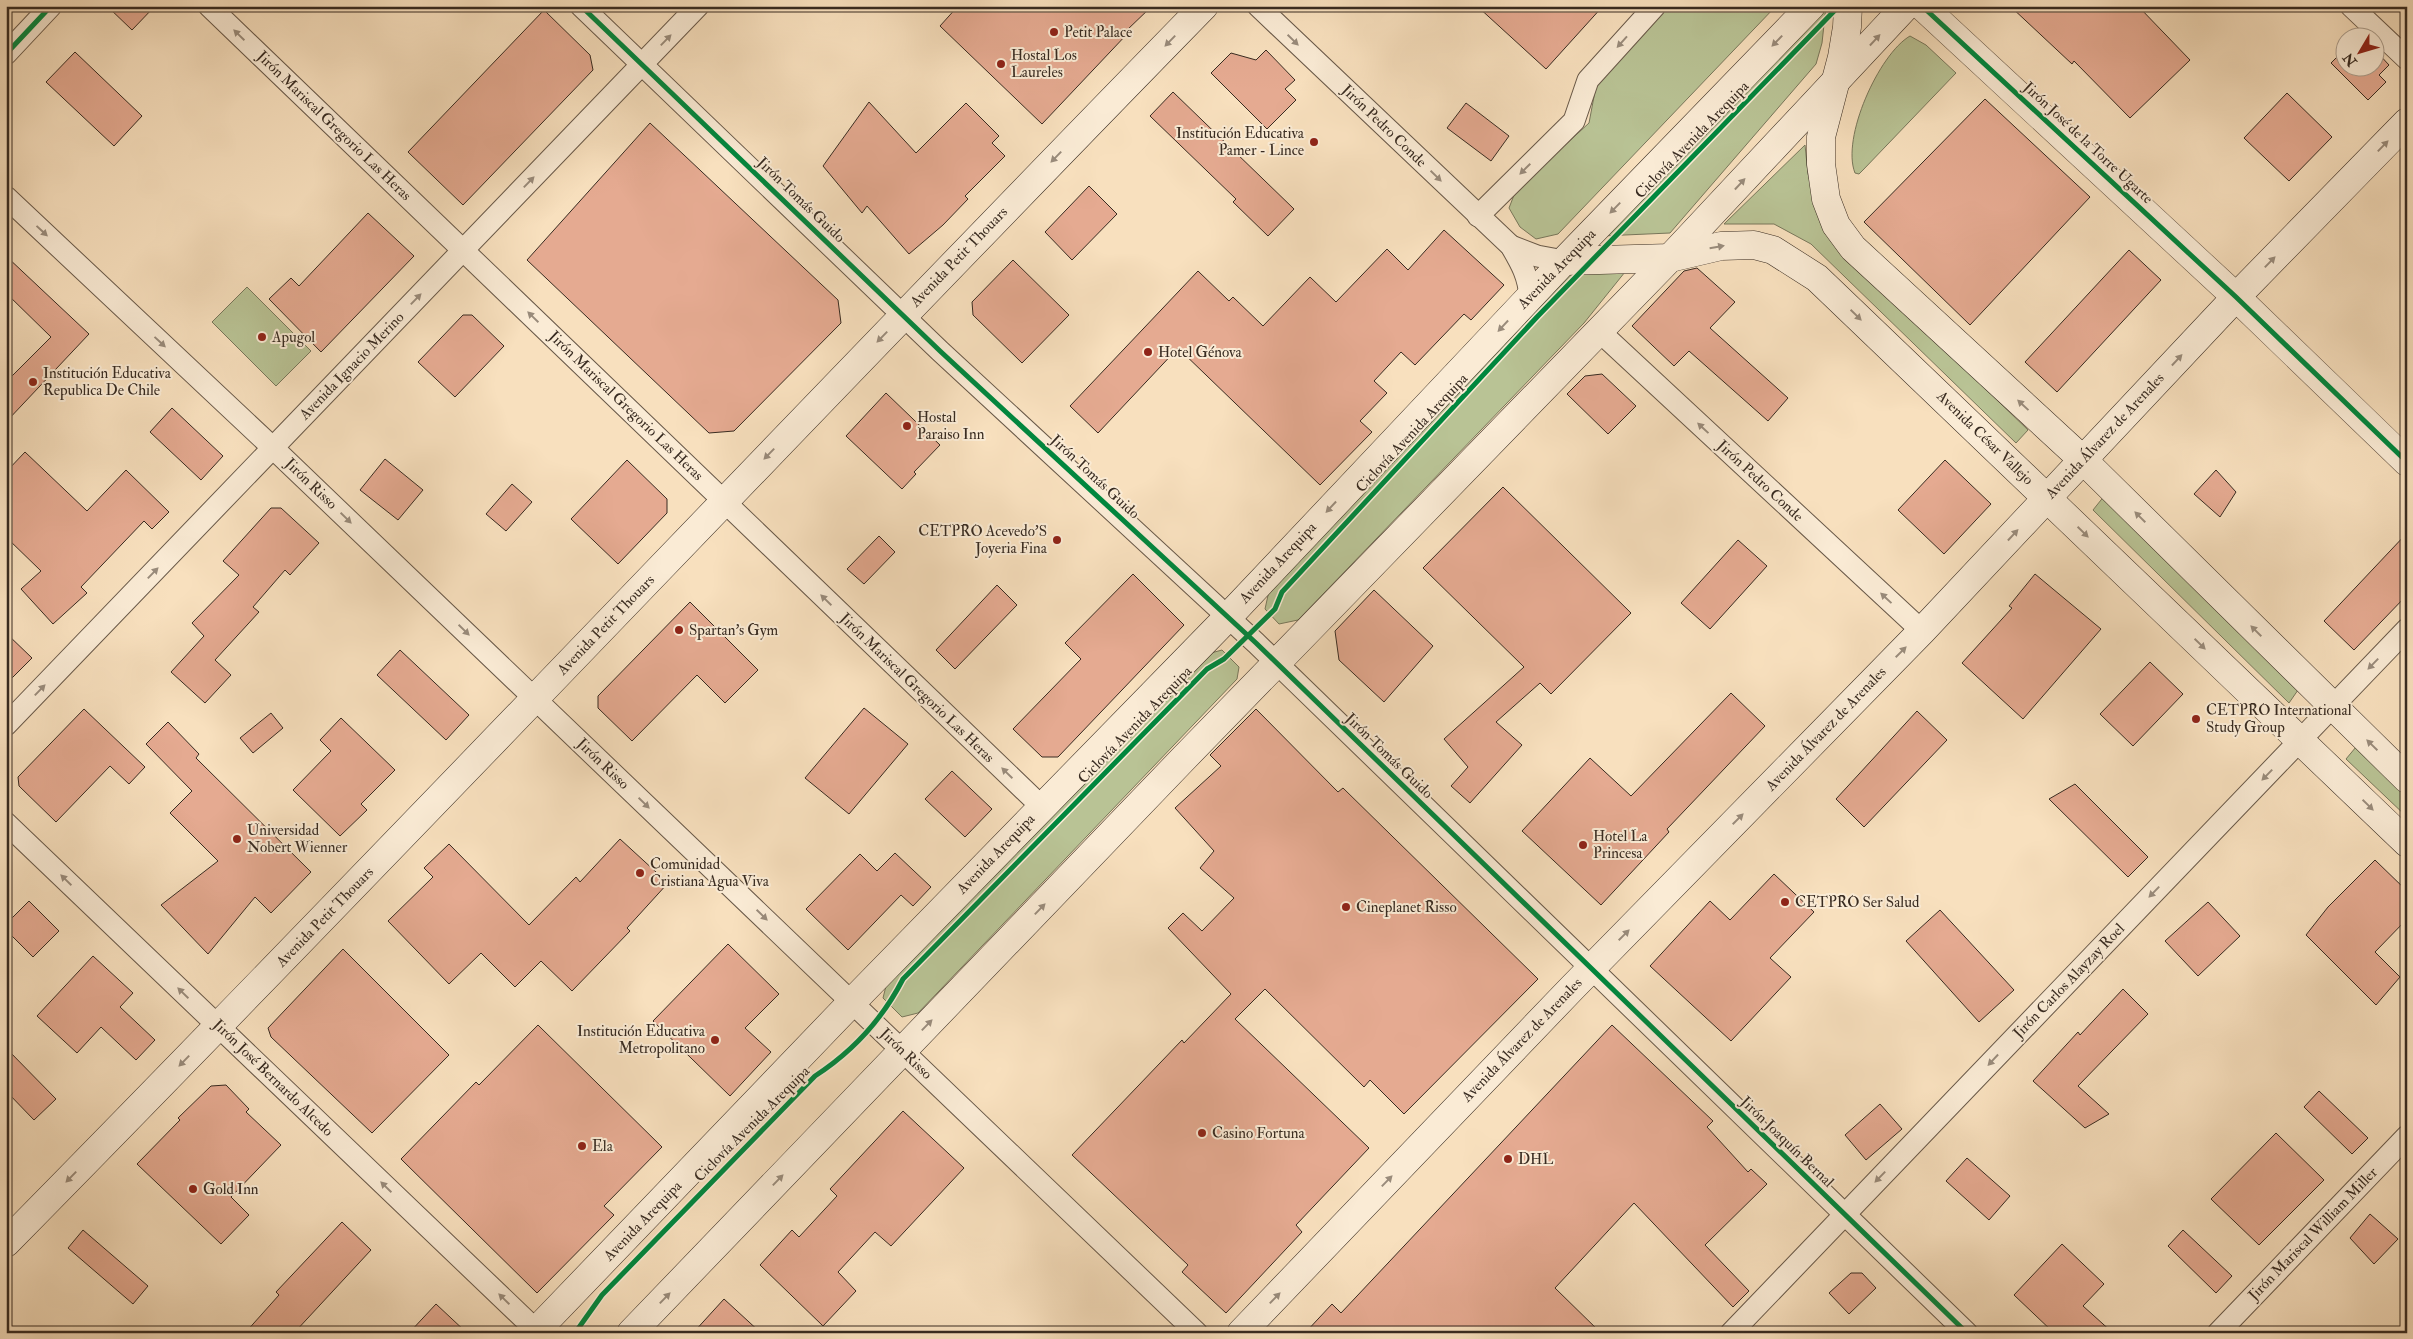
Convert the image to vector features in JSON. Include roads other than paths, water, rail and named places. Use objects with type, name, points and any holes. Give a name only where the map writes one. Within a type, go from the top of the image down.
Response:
[{"type":"main road","name":"Avenida Petit Thouars","points":[[6,1243],[219,1026],[903,315],[1204,6]]},
{"type":"main road","name":"Avenida Arequipa","points":[[536,1332],[852,1002],[1227,618],[1564,261],[1811,6]]},
{"type":"main road","points":[[1848,6],[1848,27],[1821,137],[1821,164],[1826,199],[1836,225],[1853,248],[2083,460],[2407,779]]},
{"type":"main road","points":[[631,1333],[1276,663],[1670,258],[1906,6]]},
{"type":"main road","name":"Jirón José de la Torre Ugarte","points":[[1922,6],[2236,297],[2407,462]]},
{"type":"main road","name":"Avenida Álvarez de Arenales","points":[[1241,1333],[1590,969],[1922,631],[2236,297],[2407,122]]},
{"type":"main road","name":"Avenida César Vallejo","points":[[1564,261],[1670,258],[1721,246],[1754,246],[1773,250],[1817,278],[2407,843]]},
{"type":"street","points":[[6,54],[52,6]]},
{"type":"street","name":"Jirón Mariscal Gregorio Las Heras","points":[[209,6],[1042,807]]},
{"type":"street","name":"Jirón Tomás Guido","points":[[581,6],[903,315],[1276,663],[1590,969]]},
{"type":"street","name":"Avenida Ignacio Merino","points":[[6,725],[698,6]]},
{"type":"street","name":"Jirón Pedro Conde","points":[[1258,6],[1511,246],[1526,275],[1530,298]]},
{"type":"street","points":[[1478,216],[1574,120],[1588,80],[1655,6]]},
{"type":"street","points":[[2351,6],[2407,59]]},
{"type":"street","name":"Jirón Risso","points":[[6,197],[273,448],[1197,1333]]},
{"type":"street","name":"Jirón Pedro Conde","points":[[1511,246],[1538,256],[1564,261]]},
{"type":"street","name":"Jirón Pedro Conde","points":[[1599,331],[1922,631]]},
{"type":"street","name":"Jirón Carlos Alayzay Roel","points":[[1730,1333],[2407,629]]},
{"type":"street","name":"Jirón José Bernardo Alcedo","points":[[6,823],[536,1332]]},
{"type":"street","name":"Jirón Joaquín Bernal","points":[[1590,969],[1967,1333]]},
{"type":"street","name":"Jirón Mariscal William Miller","points":[[2218,1333],[2407,1136]]},
{"type":"place","name":"Petit Palace","points":[[1054,32]]},
{"type":"place","name":"Hostal Los Laureles","points":[[1001,64]]},
{"type":"place","name":"Institución Educativa Pamer - Lince","points":[[1314,142]]},
{"type":"place","name":"Apugol","points":[[262,337]]},
{"type":"place","name":"Hotel Génova","points":[[1148,352]]},
{"type":"place","name":"Institución Educativa Republica De Chile","points":[[33,382]]},
{"type":"place","name":"Hostal Paraiso Inn","points":[[907,426]]},
{"type":"place","name":"CETPRO Acevedo'S Joyeria Fina","points":[[1057,540]]},
{"type":"place","name":"Spartan's Gym","points":[[679,630]]},
{"type":"place","name":"CETPRO International Study Group","points":[[2196,719]]},
{"type":"place","name":"Universidad Nobert Wienner","points":[[237,839]]},
{"type":"place","name":"Hotel La Princesa","points":[[1583,845]]},
{"type":"place","name":"Comunidad Cristiana Agua Viva","points":[[640,873]]},
{"type":"place","name":"CETPRO Ser Salud","points":[[1785,902]]},
{"type":"place","name":"Cineplanet Risso","points":[[1346,907]]},
{"type":"place","name":"Institución Educativa Metropolitano","points":[[715,1040]]},
{"type":"place","name":"Casino Fortuna","points":[[1202,1133]]},
{"type":"place","name":"Ela","points":[[582,1146]]},
{"type":"place","name":"DHL","points":[[1508,1159]]},
{"type":"place","name":"Gold Inn","points":[[193,1189]]}]
